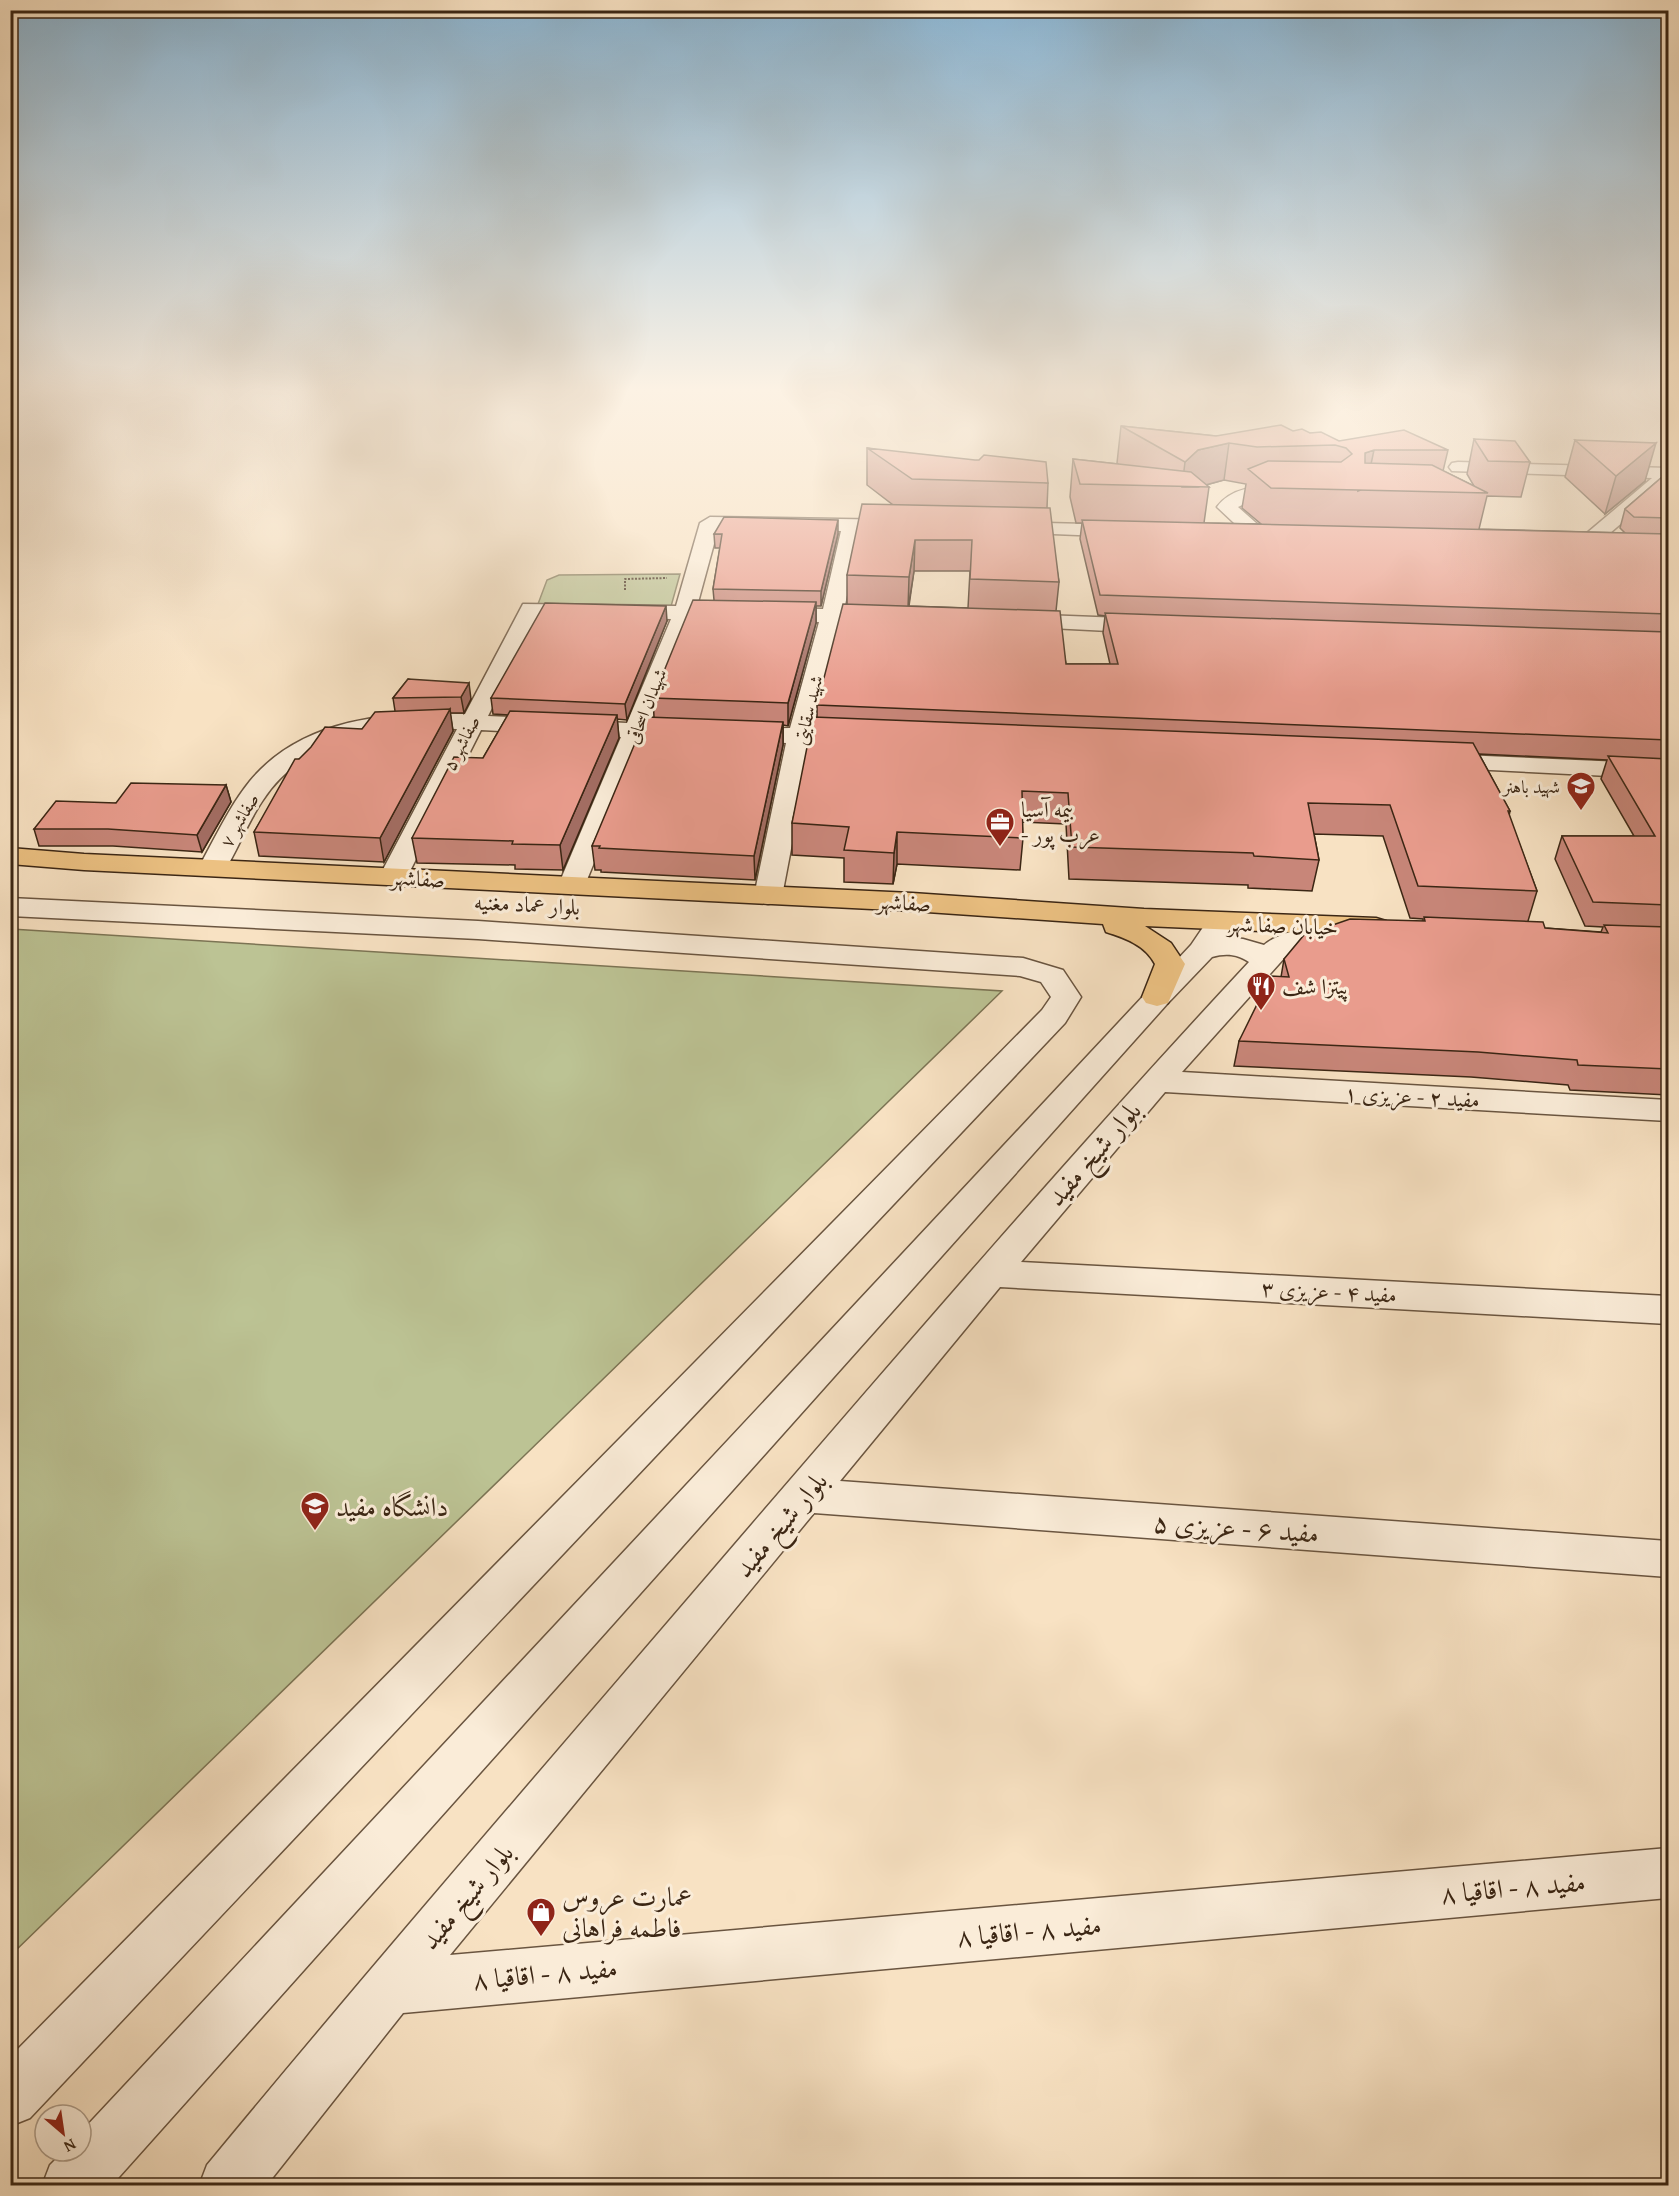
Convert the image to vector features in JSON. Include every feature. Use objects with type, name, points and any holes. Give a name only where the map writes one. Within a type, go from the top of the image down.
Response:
[{"type":"main road","name":"صفاشهر","points":[[10,856],[912,902],[1042,913]]},
{"type":"main road","name":"بلوار عماد مغنیه","points":[[10,874],[983,928],[1042,913]]},
{"type":"main road","name":"خیابان صفا شهر","points":[[1042,913],[1211,937],[1387,928]]},
{"type":"main road","points":[[1042,913],[1106,923],[1154,940],[1166,953],[1170,964],[1156,997]]},
{"type":"street","points":[[1257,534],[1227,507],[1233,500],[1251,493],[1293,491]]},
{"type":"street","points":[[1588,542],[1647,491]]},
{"type":"street","name":"شهیدان اسحاقی","points":[[572,886],[684,614],[711,523],[852,525]]},
{"type":"street","points":[[852,525],[923,526]]},
{"type":"street","name":"شهید سقایتی","points":[[768,896],[800,736],[832,615],[852,525]]},
{"type":"street","points":[[994,528],[1147,532]]},
{"type":"street","points":[[1226,531],[1281,535]]},
{"type":"street","points":[[1564,542],[1611,543]]},
{"type":"street","name":"صفاشهر ۵","points":[[393,877],[531,609],[623,612]]},
{"type":"street","points":[[623,612],[904,618]]},
{"type":"street","points":[[1000,621],[1167,627]]},
{"type":"street","name":"صفاشهر ۷","points":[[213,867],[255,790],[280,765],[311,745],[348,731],[386,723],[414,720],[872,739]]},
{"type":"street","points":[[1419,762],[1668,772]]},
{"type":"street","points":[[10,907],[466,930],[1023,967],[1052,976],[1066,997],[1054,1016],[500,1587],[10,2098]]},
{"type":"street","name":"بلوار شیخ مفید","points":[[228,2186],[389,1987],[990,1273],[1156,1081],[1266,960],[1277,949],[1297,939],[1387,928]]},
{"type":"street","points":[[71,2186],[1211,937],[1228,944],[1243,946],[1257,952],[1266,960]]},
{"type":"street","name":"مفید ۲ - عزیزی ۱","points":[[1156,1081],[1668,1111]]},
{"type":"street","name":"مفید ۴ - عزیزی ۳","points":[[990,1273],[1668,1310]]},
{"type":"street","name":"مفید ۶ - عزیزی ۵","points":[[804,1495],[1668,1558]]},
{"type":"street","name":"مفید ۸ - اقاقیا ۸","points":[[389,1987],[1668,1874]]},
{"type":"path","points":[[623,612],[626,579],[695,578]]},
{"type":"green space","points":[[680,574],[670,610],[538,604],[547,580],[559,575]]},
{"type":"green space","name":"دانشگاه مفید","points":[[10,929],[1002,991],[11,1955]]},
{"type":"building","points":[[1422,491],[1485,491],[1488,493]]},
{"type":"building","points":[[1645,491],[1668,491],[1668,518],[1634,517],[1625,509]]},
{"type":"building","points":[[862,504],[1050,508],[1059,582],[970,579],[972,540],[915,540],[909,577],[847,575]]},
{"type":"building","points":[[724,517],[838,520],[821,591],[713,589],[722,534],[714,534]]},
{"type":"building","points":[[1082,520],[1668,534],[1668,614],[1100,595]]},
{"type":"building","points":[[693,600],[816,602],[788,703],[653,698]]},
{"type":"building","points":[[545,603],[666,606],[625,704],[491,698]]},
{"type":"building","points":[[843,604],[1060,611],[1066,664],[1118,664],[1105,613],[1668,632],[1668,740],[817,705]]},
{"type":"building","points":[[408,679],[469,683],[461,697],[393,698]]},
{"type":"building","points":[[450,709],[380,838],[254,832],[295,759],[299,759],[311,747],[325,727],[362,729],[375,712]]},
{"type":"building","points":[[510,711],[617,715],[560,845],[412,838],[454,757],[483,758]]},
{"type":"building","points":[[646,717],[783,722],[754,856],[592,846]]},
{"type":"building","points":[[813,717],[1473,743],[1510,811],[1508,811],[1537,891],[1418,886],[1390,805],[1308,803],[1319,860],[1254,856],[1253,853],[1072,847],[1068,793],[1022,791],[1023,838],[897,832],[894,853],[844,850],[849,827],[792,823]]},
{"type":"building","points":[[1608,756],[1668,759],[1668,905],[1593,902],[1562,836],[1655,836]]},
{"type":"building","points":[[131,783],[226,785],[197,835],[108,829],[34,829],[56,801],[116,803]]},
{"type":"building","points":[[1424,917],[1543,922],[1545,928],[1608,933],[1604,925],[1668,927],[1668,1069],[1578,1065],[1577,1060],[1478,1052],[1239,1041],[1271,976],[1289,977],[1284,959],[1304,935],[1350,919],[1425,921]]},
{"type":"place","name":"شهید باهنر","points":[[1581,812]]},
{"type":"place","name":"بیمه آسیا - عرب پور","points":[[1000,848]]},
{"type":"place","name":"پیتزا شف","points":[[1261,1012]]},
{"type":"place","name":"دانشگاه مفید","points":[[315,1532]]},
{"type":"place","name":"عمارت عروس فاطمه فراهانی","points":[[541,1938]]}]
